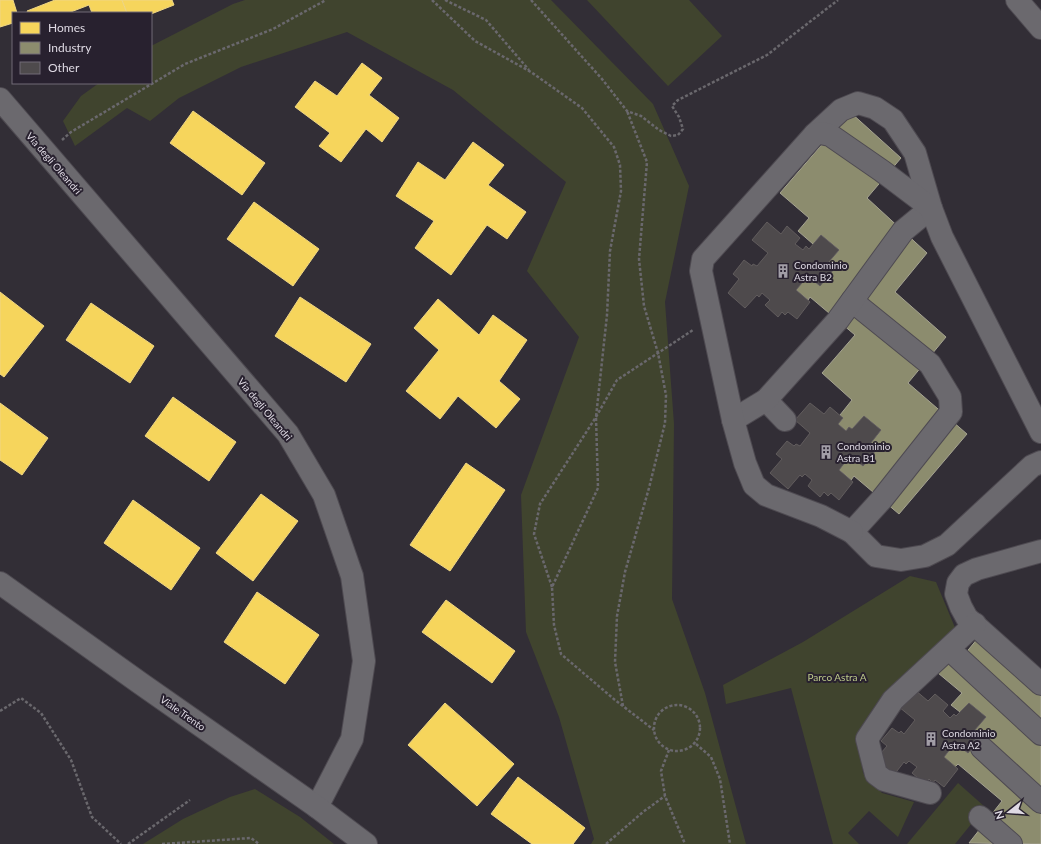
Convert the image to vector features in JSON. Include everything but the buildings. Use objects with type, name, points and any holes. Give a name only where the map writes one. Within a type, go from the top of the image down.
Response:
[{"type":"street","points":[[1017,0],[1041,28]]},
{"type":"street","name":"Via degli Oleandri","points":[[0,99],[288,434],[324,495],[352,576],[364,661],[352,739],[317,807]]},
{"type":"street","points":[[1041,432],[942,237],[931,208],[915,153],[893,120],[875,108],[858,103],[841,110],[815,134],[703,259],[701,271],[733,420],[745,463],[754,485],[766,496],[820,516],[852,532],[876,556],[901,560],[925,556],[947,545],[1032,466],[1041,462]]},
{"type":"street","points":[[815,134],[821,133],[830,135],[882,171],[931,208]]},
{"type":"street","points":[[733,420],[766,400],[838,320],[903,230],[931,208]]},
{"type":"street","points":[[852,301],[930,364],[950,397],[951,412],[882,499],[852,532]]},
{"type":"street","points":[[766,400],[785,420]]},
{"type":"street","points":[[1041,551],[964,575],[958,583],[956,594],[967,618],[1041,684]]},
{"type":"street","name":"Viale Trento","points":[[0,583],[317,807],[366,844]]},
{"type":"street","points":[[930,793],[884,780],[876,774],[867,739],[893,700],[975,624]]},
{"type":"street","points":[[948,649],[1041,734]]},
{"type":"street","points":[[982,748],[1041,802]]},
{"type":"street","points":[[980,817],[1011,844]]},
{"type":"path","points":[[152,84],[185,64],[273,29],[326,0]]},
{"type":"path","points":[[432,0],[475,41],[531,72],[582,108],[614,147],[620,165],[620,191],[610,251],[607,315],[596,417],[598,488],[552,588]]},
{"type":"path","points":[[445,0],[486,20],[531,72]]},
{"type":"path","points":[[531,0],[602,79],[627,111],[647,162],[639,260],[644,306],[658,353],[666,395],[665,423],[649,488],[625,572],[617,616],[616,662],[623,706]]},
{"type":"path","points":[[627,111],[641,116],[659,130],[671,136],[678,135],[683,129],[679,117],[672,106],[678,100],[767,55],[838,0]]},
{"type":"path","points":[[47,154],[71,132],[151,84]]},
{"type":"path","points":[[654,730],[623,706],[562,654],[554,625],[552,588],[534,534],[540,504],[596,417],[617,380],[694,330],[711,321]]},
{"type":"path","points":[[0,712],[21,698],[41,713],[71,760],[92,818],[121,844]]},
{"type":"path","points":[[677,704],[692,709],[697,715],[701,729],[696,744],[683,751],[676,752],[663,747],[658,742],[654,730],[658,715],[663,710],[677,704]]},
{"type":"path","points":[[696,744],[711,757],[720,779],[730,844]]},
{"type":"path","points":[[669,750],[661,771],[665,796],[685,844]]},
{"type":"path","points":[[606,844],[643,812],[665,796]]},
{"type":"path","points":[[128,844],[190,800]]},
{"type":"path","points":[[162,844],[251,838],[259,844]]},
{"type":"green space","points":[[245,0],[551,0],[653,104],[689,186],[665,302],[674,424],[672,599],[705,693],[746,844],[591,844],[594,839],[559,717],[526,632],[521,495],[579,337],[527,271],[566,182],[453,90],[347,32],[241,67],[179,98],[150,121],[127,108],[75,146],[63,121],[81,96],[98,84],[152,84],[152,45],[233,4]]},
{"type":"green space","points":[[587,0],[689,0],[722,36],[668,86]]},
{"type":"green space","name":"Parco Astra A","points":[[910,576],[936,582],[956,630],[880,698],[859,730],[863,773],[882,793],[914,802],[898,837],[869,811],[848,833],[859,844],[833,844],[791,688],[726,704],[723,685],[803,642]]},
{"type":"green space","points":[[958,783],[985,807],[955,844],[907,844]]},
{"type":"green space","points":[[255,789],[300,817],[334,844],[143,844],[183,819],[230,797]]},
{"type":"place","name":"Condominio Astra B2","points":[[783,271]]},
{"type":"place","name":"Condominio Astra B1","points":[[826,452]]},
{"type":"place","name":"Condominio Astra A2","points":[[931,739]]}]
